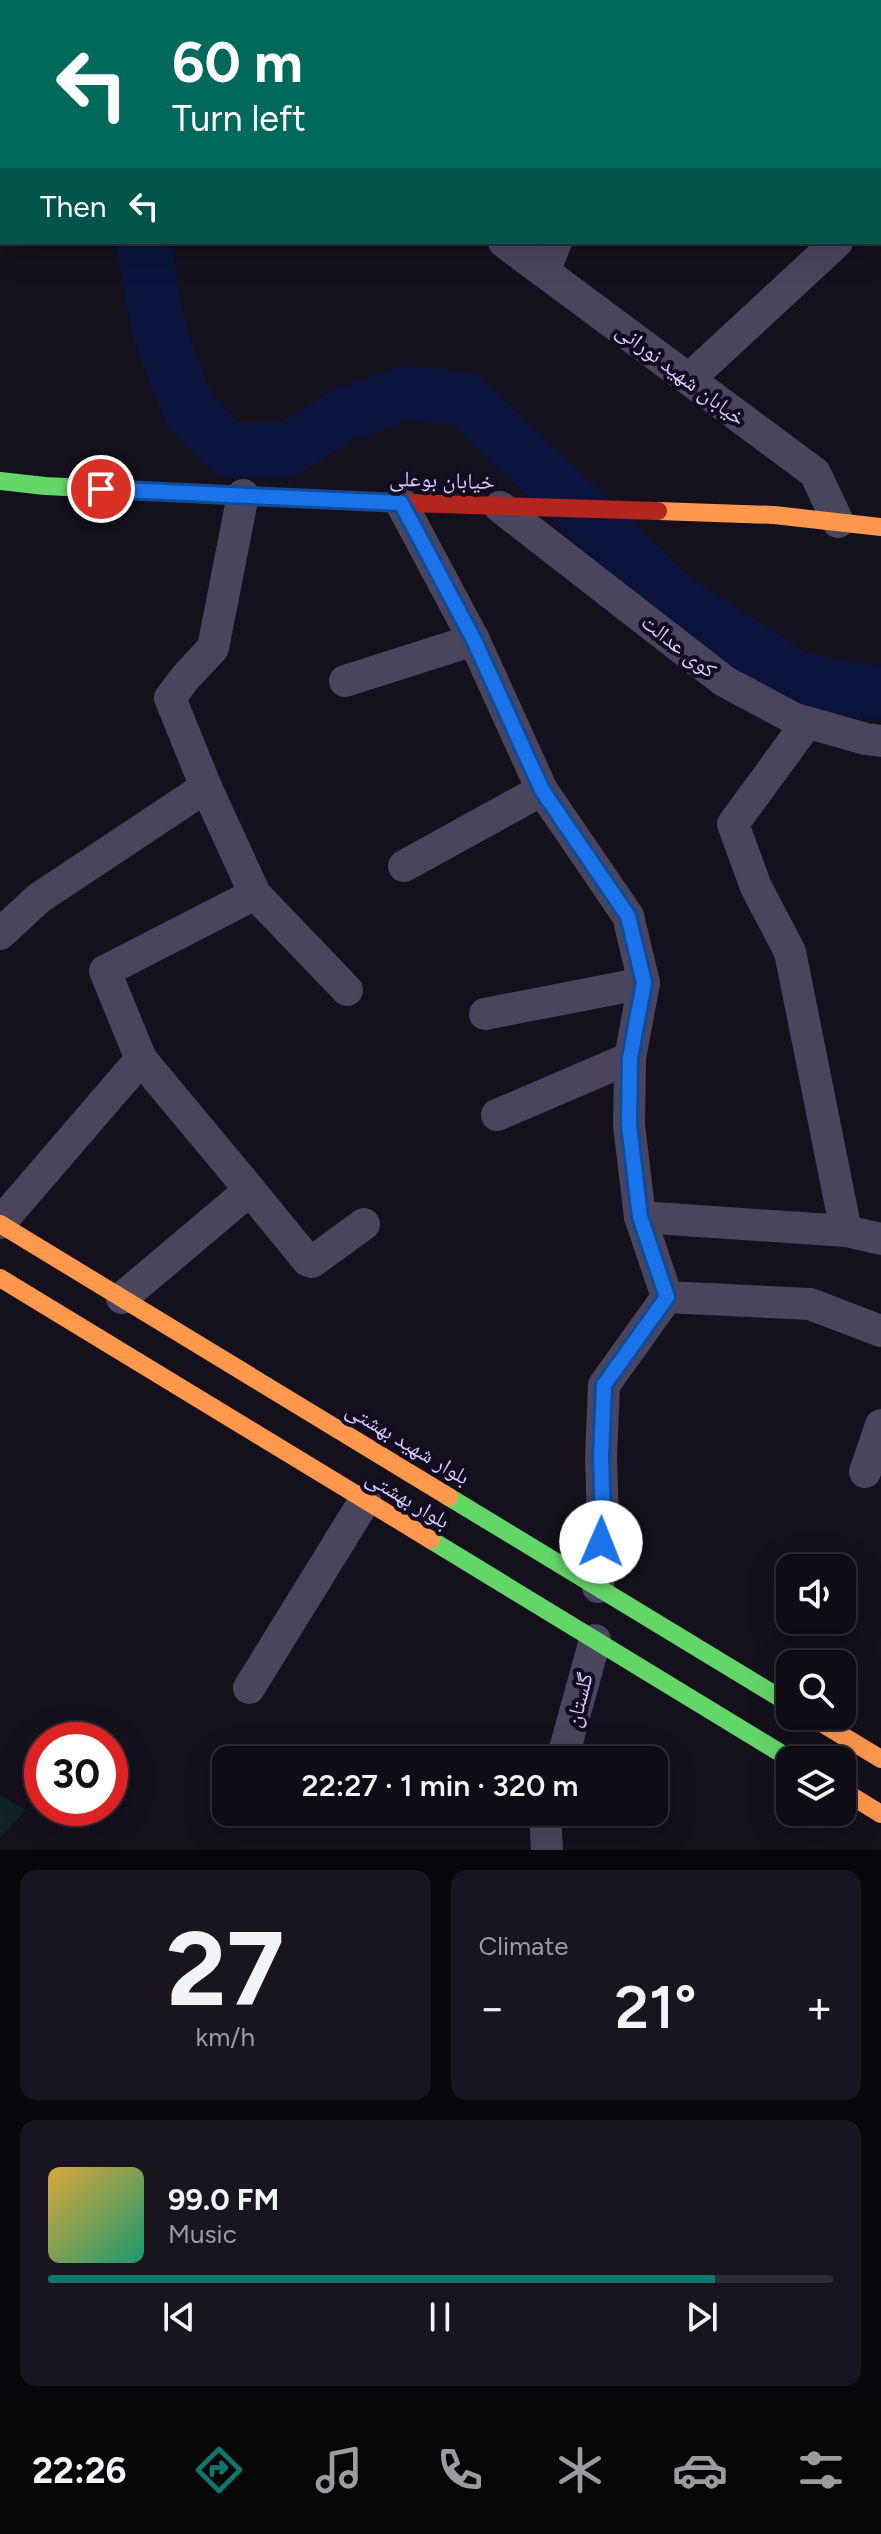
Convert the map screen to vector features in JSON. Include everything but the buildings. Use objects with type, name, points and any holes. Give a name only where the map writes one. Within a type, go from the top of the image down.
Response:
[{"type":"main road","name":"خیابان بوعلی","points":[[0,481],[45,486],[401,503],[774,515],[881,527]]},
{"type":"main road","name":"بلوار شهید بهشتی","points":[[0,1224],[776,1695]]},
{"type":"main road","name":"بلوار بهشتی","points":[[0,1278],[776,1750]]},
{"type":"main road","points":[[833,1730],[881,1759]]},
{"type":"main road","points":[[856,1799],[881,1814]]},
{"type":"street","name":"خیابان شهید نورانی","points":[[507,244],[815,473],[838,522]]},
{"type":"street","points":[[544,272],[555,244]]},
{"type":"street","points":[[689,379],[835,244]]},
{"type":"street","points":[[243,495],[213,648],[170,698],[255,894],[347,990]]},
{"type":"street","points":[[401,503],[474,640],[542,790],[628,916],[644,983],[630,1058],[629,1125],[640,1217],[667,1297]]},
{"type":"street","name":"کوی عدالت","points":[[501,507],[724,681],[795,719],[881,741]]},
{"type":"street","points":[[345,681],[474,640]]},
{"type":"street","points":[[807,723],[733,824],[756,887],[790,952],[846,1231]]},
{"type":"street","points":[[0,934],[39,898],[206,787]]},
{"type":"street","points":[[404,866],[542,790]]},
{"type":"street","points":[[255,894],[105,971],[141,1059],[308,1261],[312,1262],[364,1224]]},
{"type":"street","points":[[485,1014],[644,983]]},
{"type":"street","points":[[497,1115],[630,1058]]},
{"type":"street","points":[[0,1224],[141,1059]]},
{"type":"street","points":[[122,1298],[250,1190]]},
{"type":"street","points":[[640,1217],[846,1231],[881,1239]]},
{"type":"street","points":[[667,1297],[810,1304],[881,1331]]},
{"type":"street","points":[[598,1587],[603,1519],[601,1457],[604,1385],[667,1297]]},
{"type":"street","points":[[865,1472],[881,1425]]},
{"type":"street","points":[[249,1688],[365,1500]]},
{"type":"street","name":"گلستان","points":[[566,1746],[595,1640]]},
{"type":"street","points":[[546,1826],[547,1850]]},
{"type":"green space","points":[[0,1795],[24,1809],[24,1812],[0,1838]]},
{"type":"waterway","points":[[143,244],[160,335],[190,412],[229,450],[286,450],[342,416],[406,392],[464,399],[677,601],[797,679],[881,692]]},
{"type":"traffic: fast","points":[[0,481],[45,486],[379,502]]},
{"type":"traffic: fast","points":[[449,1497],[776,1696]]},
{"type":"traffic: fast","points":[[431,1540],[776,1750]]},
{"type":"traffic: slow","points":[[658,511],[774,515],[881,527]]},
{"type":"traffic: slow","points":[[0,1224],[449,1497]]},
{"type":"traffic: slow","points":[[0,1278],[431,1540]]},
{"type":"traffic: slow","points":[[833,1730],[881,1759]]},
{"type":"traffic: slow","points":[[856,1799],[881,1814]]},
{"type":"traffic: jam","points":[[379,502],[658,511]]},
{"type":"route","points":[[101,489],[401,503],[474,640],[542,790],[628,916],[644,983],[630,1058],[629,1125],[640,1217],[667,1297],[604,1385],[601,1542]]}]
